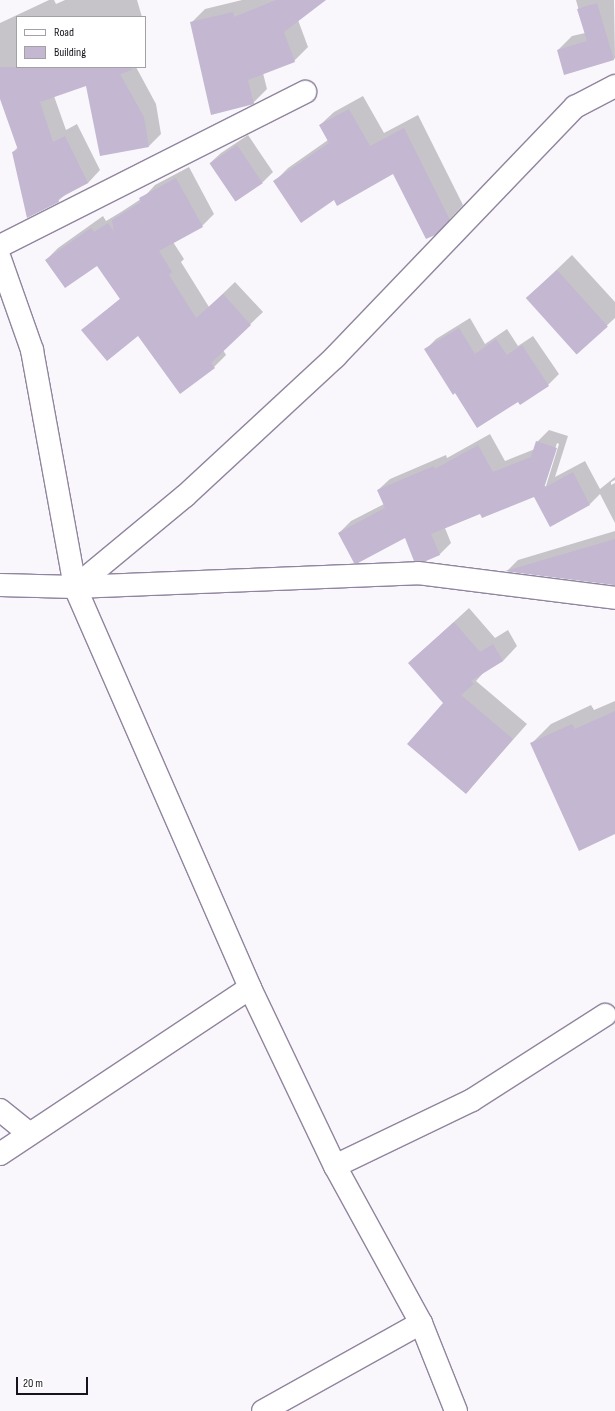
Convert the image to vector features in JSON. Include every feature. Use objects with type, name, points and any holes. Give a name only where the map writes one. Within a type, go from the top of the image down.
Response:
[{"type":"street","points":[[75,587],[185,496],[336,357],[574,108],[615,86]]},
{"type":"street","points":[[0,246],[305,92]]},
{"type":"street","points":[[0,259],[32,350],[75,587],[250,988],[336,1166],[421,1323],[456,1411]]},
{"type":"street","points":[[0,585],[75,587],[418,573],[615,598]]},
{"type":"street","points":[[0,1154],[250,988]]},
{"type":"street","points":[[336,1166],[472,1100],[605,1015]]},
{"type":"street","points":[[0,1110],[30,1134]]},
{"type":"street","points":[[262,1411],[421,1323]]},
{"type":"building","points":[[276,0],[326,0],[284,32],[295,62],[248,80],[254,104],[211,115],[190,22],[233,12],[234,17]]},
{"type":"building","points":[[597,3],[614,60],[564,75],[557,50],[587,41],[577,9]]},
{"type":"building","points":[[0,67],[131,68],[132,70],[120,74],[144,117],[149,147],[100,156],[86,86],[40,102],[53,142],[65,136],[88,183],[58,199],[59,202],[27,218],[12,152],[18,150],[0,99]]},
{"type":"building","points":[[349,109],[370,146],[404,128],[450,220],[435,235],[426,239],[393,174],[337,206],[334,200],[301,223],[273,181],[329,143],[319,125]]},
{"type":"building","points":[[237,145],[263,183],[235,202],[210,163]]},
{"type":"building","points":[[176,178],[203,227],[159,251],[172,272],[169,275],[196,318],[223,294],[251,325],[211,363],[215,368],[180,394],[138,336],[107,361],[81,330],[120,299],[97,266],[65,288],[45,260],[91,228],[94,232],[108,223],[114,232],[112,220],[141,202],[139,198]]},
{"type":"building","points":[[557,270],[608,326],[577,355],[526,298]]},
{"type":"building","points":[[459,328],[475,354],[496,339],[507,355],[522,345],[549,386],[520,405],[518,402],[477,428],[455,393],[453,395],[424,349]]},
{"type":"building","points":[[536,441],[557,448],[544,488],[573,472],[590,505],[550,527],[534,497],[482,518],[480,514],[431,534],[440,555],[426,561],[414,561],[405,538],[358,563],[354,563],[338,533],[385,508],[377,490],[434,466],[435,469],[478,445],[493,472],[531,457]]},
{"type":"building","points":[[615,539],[615,585],[505,571]]},
{"type":"building","points":[[454,622],[480,652],[493,644],[503,661],[471,681],[474,684],[461,695],[513,739],[466,794],[407,744],[443,703],[408,663]]},
{"type":"building","points":[[615,711],[615,834],[579,851],[530,743],[572,724],[575,729]]}]
